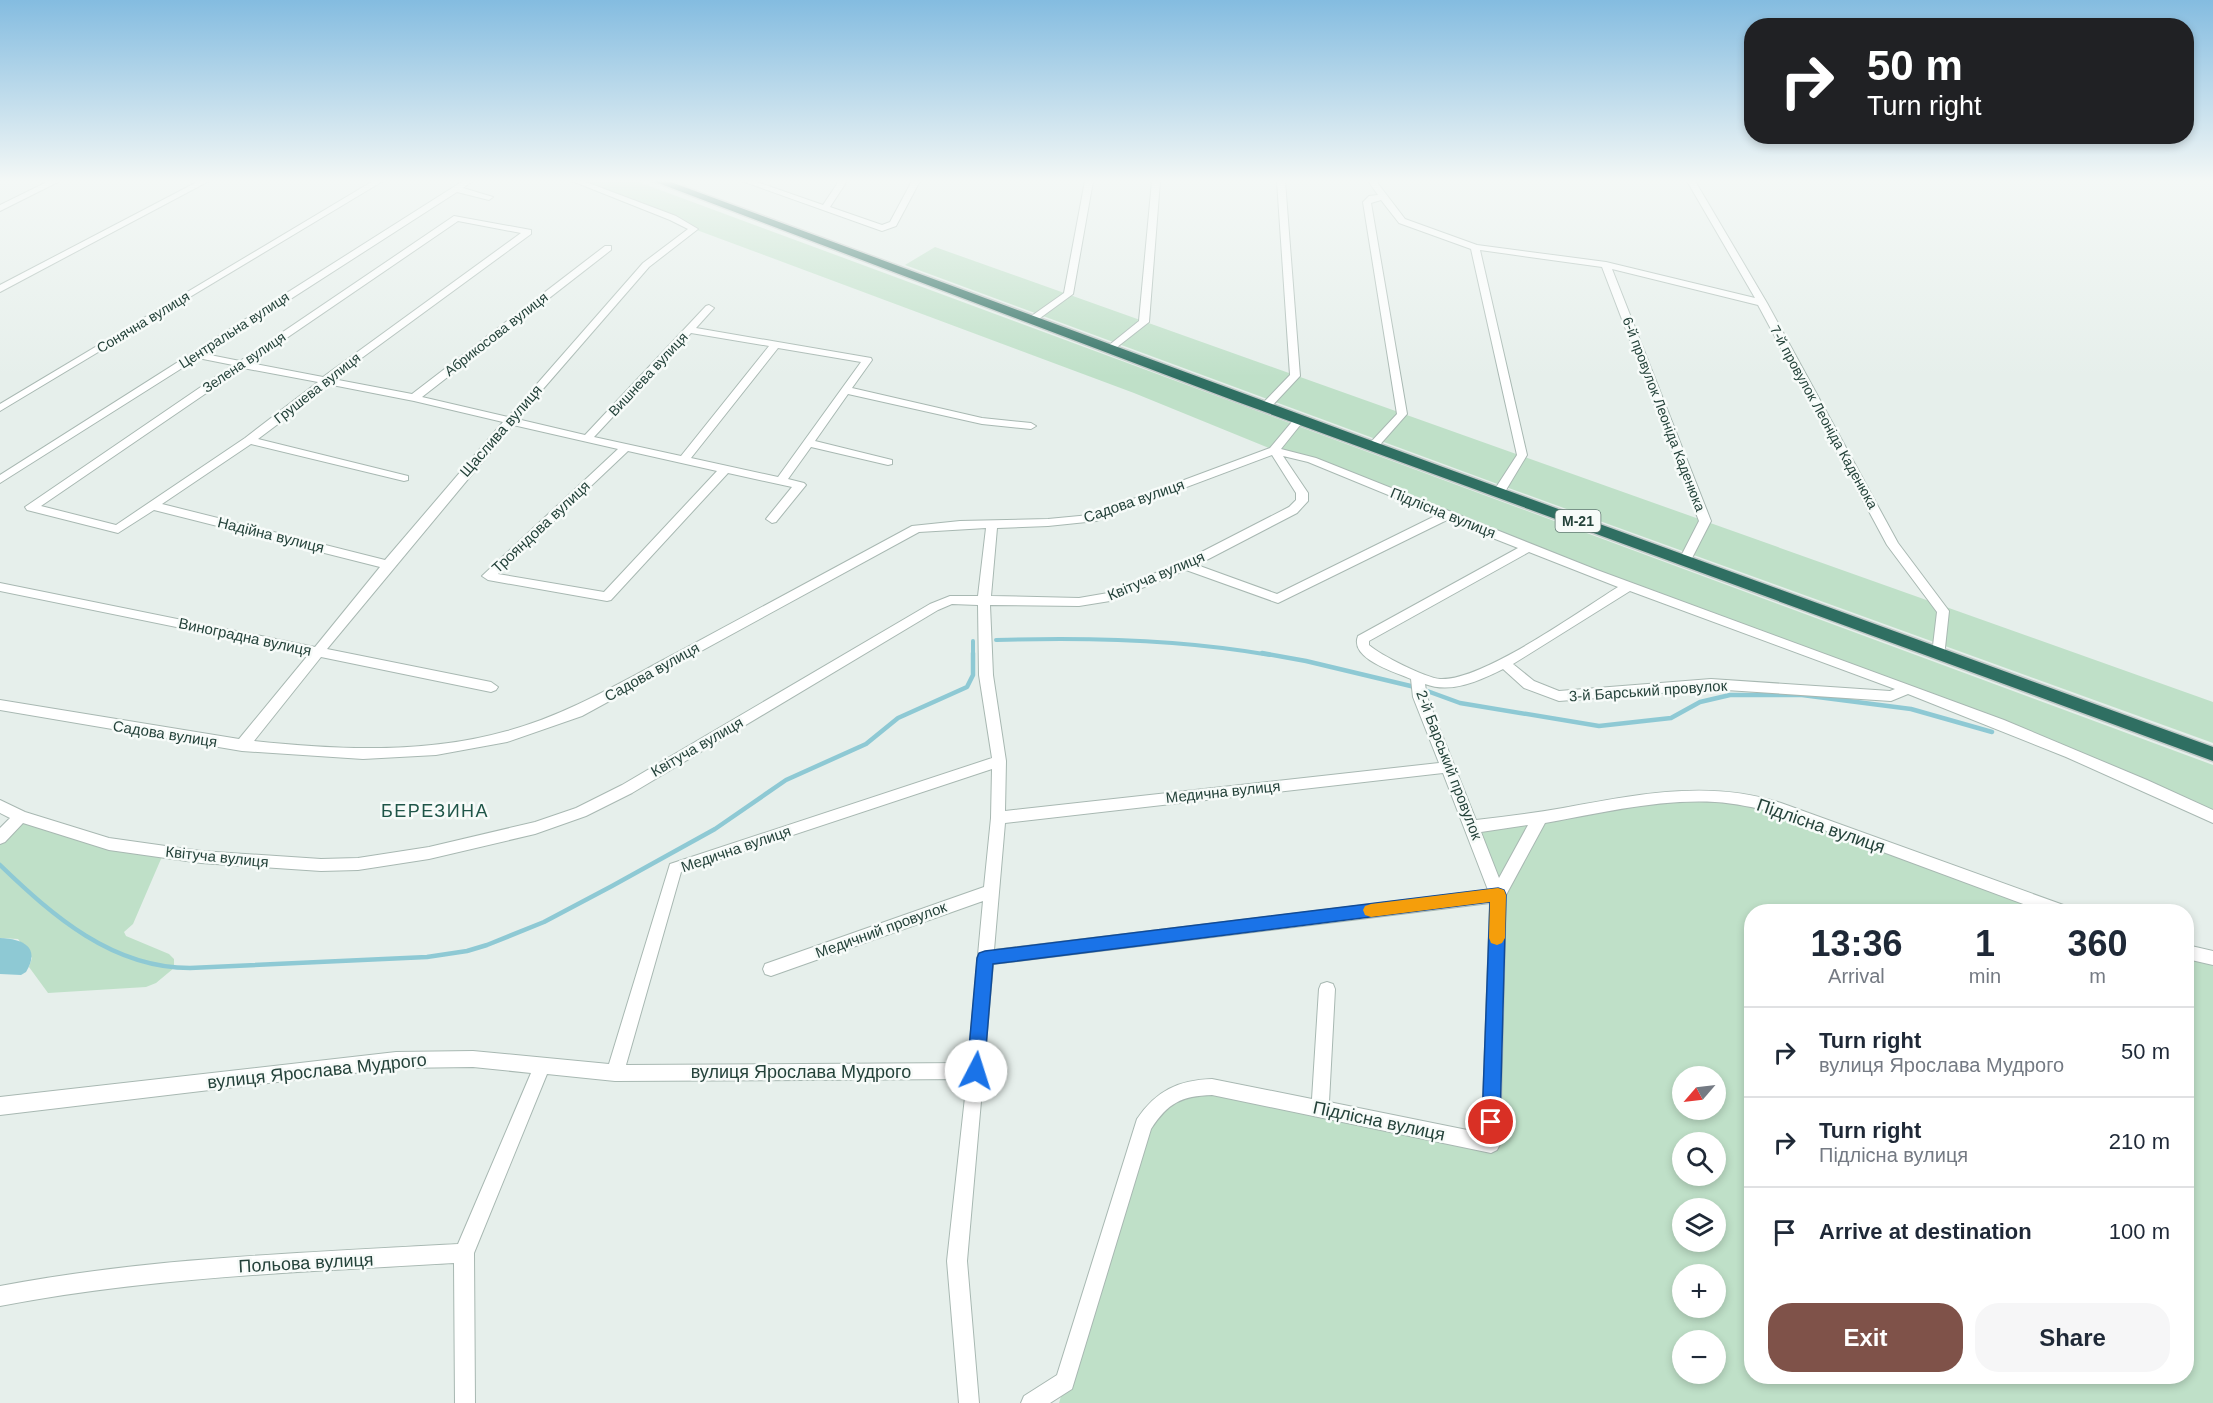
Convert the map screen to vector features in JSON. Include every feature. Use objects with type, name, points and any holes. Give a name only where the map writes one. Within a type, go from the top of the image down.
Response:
[{"type":"highway","name":"М-21","points":[[830,246],[1033,319],[1372,446],[2213,754]]},
{"type":"street","points":[[0,289],[81,246]]},
{"type":"street","name":"Сонячна вулиця","points":[[0,408],[270,246]]},
{"type":"street","name":"Центральна вулиця","points":[[0,480],[365,246]]},
{"type":"street","name":"Зелена вулиця","points":[[31,507],[416,246]]},
{"type":"street","name":"Грушева вулиця","points":[[31,507],[118,529],[249,440],[318,389],[324,381],[511,246]]},
{"type":"street","name":"Щаслива вулиця","points":[[242,746],[388,565],[509,422],[646,265],[671,246]]},
{"type":"street","points":[[1033,319],[1068,294],[1077,246]]},
{"type":"street","points":[[1112,348],[1144,322],[1150,246]]},
{"type":"street","points":[[1266,406],[1295,376],[1286,246]]},
{"type":"street","points":[[1372,446],[1402,414],[1374,246]]},
{"type":"street","name":"7-й провулок Леоніда Каденюка","points":[[1729,246],[1893,545],[1943,611],[1939,654]]},
{"type":"street","points":[[1498,492],[1522,455],[1475,247],[1606,265],[1762,303]]},
{"type":"street","name":"Абрикосова вулиця","points":[[414,398],[608,248]]},
{"type":"street","name":"6-й провулок Леоніда Каденюка","points":[[1606,265],[1705,521],[1685,560]]},
{"type":"street","name":"Вишнева вулиця","points":[[587,439],[710,308]]},
{"type":"street","points":[[689,330],[867,360],[782,480]]},
{"type":"street","points":[[684,459],[775,345]]},
{"type":"street","points":[[195,355],[414,398],[509,422],[800,485],[772,519]]},
{"type":"street","points":[[845,390],[982,421],[1031,426]]},
{"type":"street","points":[[1274,450],[1300,419]]},
{"type":"street","points":[[249,440],[404,477]]},
{"type":"street","points":[[808,443],[888,462]]},
{"type":"street","name":"Трояндова вулиця","points":[[626,447],[488,576],[607,597],[726,468]]},
{"type":"street","name":"Підлісна вулиця","points":[[1274,450],[1312,460],[1629,586],[1908,688],[2147,785],[2213,817]]},
{"type":"street","name":"Садова вулиця","points":[[2,707],[242,746],[332,753],[424,752],[478,743],[541,727],[577,712],[626,688],[738,624],[916,529],[949,524],[1061,523],[1092,518],[1274,450]]},
{"type":"street","name":"Квітуча вулиця","points":[[0,807],[20,816],[109,844],[201,857],[282,864],[358,864],[429,853],[557,821],[603,801],[934,607],[950,600],[1096,600],[1124,593],[1186,566],[1293,510],[1302,501],[1302,493],[1274,450]]},
{"type":"street","name":"Надійна вулиця","points":[[154,506],[388,565]]},
{"type":"street","points":[[1186,566],[1278,599],[1447,515]]},
{"type":"street","points":[[969,1403],[957,1262],[998,818],[999,761],[986,675],[984,601],[992,524]]},
{"type":"street","name":"2-й Барський провулок","points":[[1498,895],[1420,697],[1417,676],[1374,657],[1363,647],[1363,639],[1529,547]]},
{"type":"street","points":[[1417,676],[1438,684],[1473,678],[1505,663],[1629,586]]},
{"type":"street","name":"Виноградна вулиця","points":[[0,587],[491,687]]},
{"type":"street","name":"3-й Барський провулок","points":[[1505,663],[1520,680],[1546,693],[1559,696],[1712,684],[1891,696],[1908,688]]},
{"type":"street","name":"Медична вулиця","points":[[615,1073],[675,868],[999,761]]},
{"type":"street","name":"Медична вулиця","points":[[998,818],[1448,767]]},
{"type":"street","name":"Підлісна вулиця","points":[[1031,1403],[1065,1382],[1143,1125],[1160,1102],[1186,1088],[1212,1087],[1491,1144],[1498,895],[1540,818],[1681,796],[1714,796],[1743,800],[1776,807],[2041,904]]},
{"type":"street","points":[[0,838],[20,816]]},
{"type":"street","points":[[1472,827],[1540,818]]},
{"type":"street","name":"Медичний провулок","points":[[771,969],[991,891]]},
{"type":"street","points":[[985,958],[1498,895]]},
{"type":"street","points":[[2194,954],[2213,958]]},
{"type":"street","points":[[1320,1108],[1327,989]]},
{"type":"street","name":"вулиця Ярослава Мудрого","points":[[0,1106],[396,1060],[473,1059],[615,1073],[976,1071]]},
{"type":"street","points":[[465,1403],[465,1253],[542,1066]]},
{"type":"street","name":"Польова вулиця","points":[[0,1296],[133,1275],[465,1253]]},
{"type":"green space","points":[[741,246],[813,246],[2213,765],[2213,817],[2147,785],[1629,586],[1312,460],[1274,450],[1134,393]]},
{"type":"green space","points":[[935,247],[2213,702],[2213,743],[1503,486],[905,265]]},
{"type":"green space","points":[[1743,800],[2040,904],[1744,904],[1744,1384],[2194,1384],[2194,954],[2213,958],[2213,1403],[1059,1403],[1143,1125],[1186,1088],[1490,1144],[1498,895],[1472,827],[1650,801]]},
{"type":"green space","points":[[20,816],[164,852],[133,924],[124,932],[126,936],[169,954],[174,959],[174,968],[156,983],[146,987],[48,993],[29,967],[32,958],[18,939],[0,938],[0,838]]},
{"type":"water","points":[[0,938],[16,940],[27,946],[32,956],[26,972],[21,975],[0,974]]},
{"type":"waterway","points":[[996,640],[1133,640],[1202,645],[1270,655]]},
{"type":"waterway","points":[[0,865],[41,903],[86,936],[135,959],[162,966],[190,968],[427,957],[467,951],[544,922],[715,829],[786,780],[866,744],[898,718],[967,687],[973,675],[973,641]]},
{"type":"waterway","points":[[1262,653],[1419,688],[1460,703],[1599,726],[1671,718],[1700,702],[1730,695],[1802,695],[1911,709],[1992,732]]},
{"type":"slow traffic","points":[[1371,910],[1498,895],[1497,938]]},
{"type":"district","name":"БЕРЕЗИНА","points":[[435,811]]},
{"type":"route","points":[[976,1071],[985,958],[1498,895],[1491,1122]]}]
